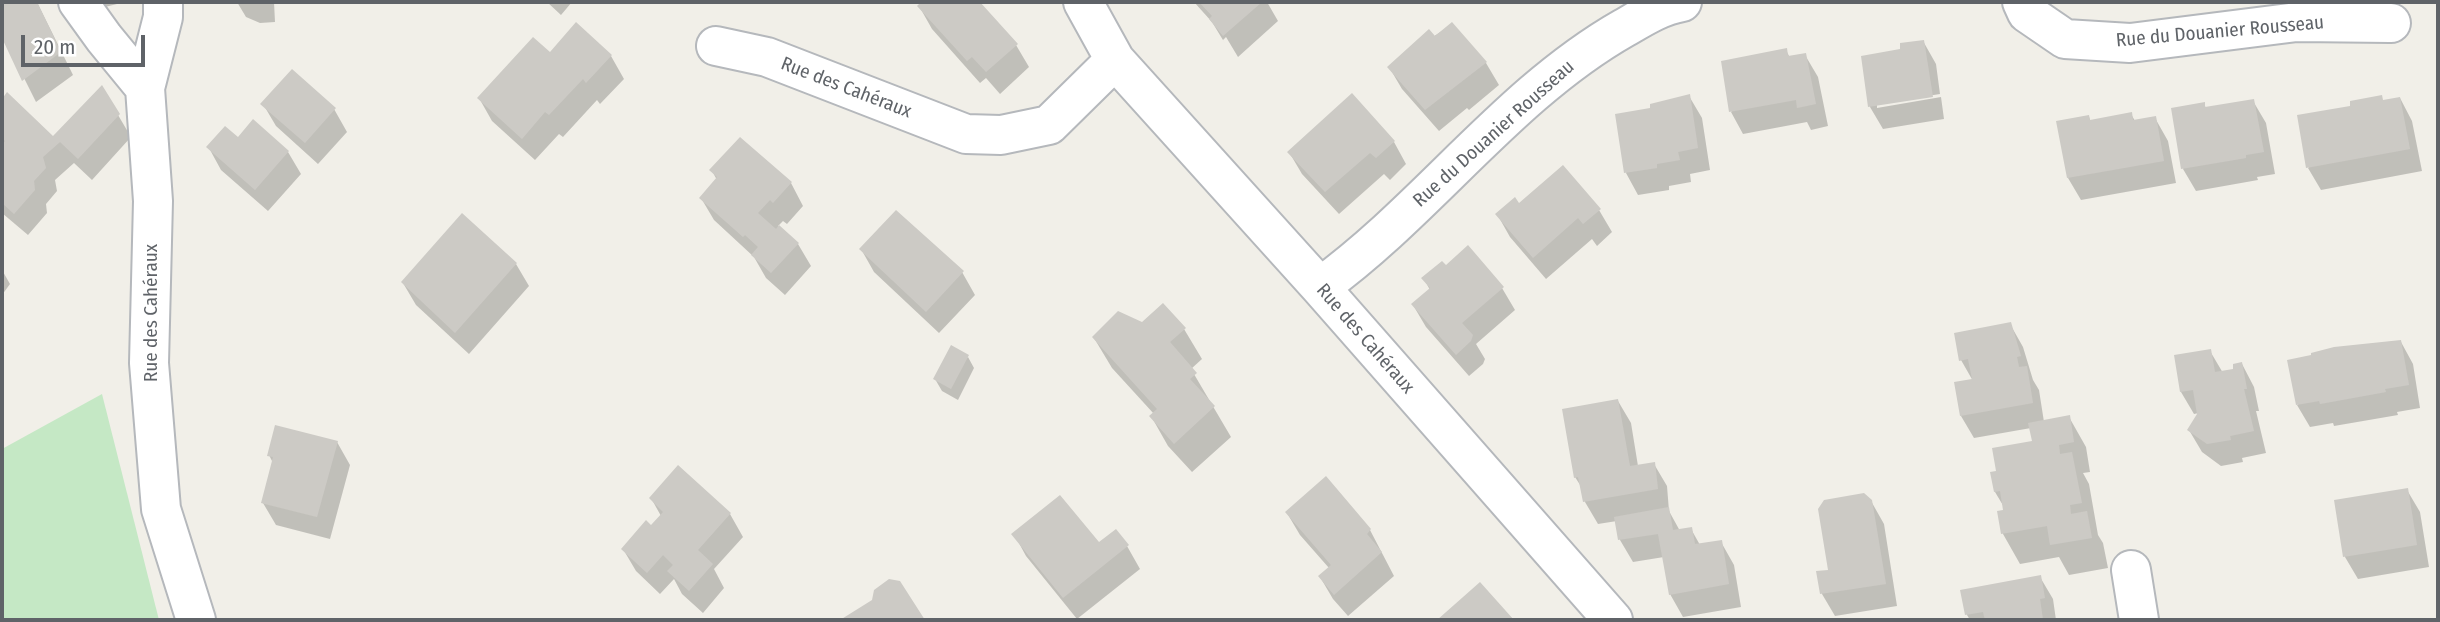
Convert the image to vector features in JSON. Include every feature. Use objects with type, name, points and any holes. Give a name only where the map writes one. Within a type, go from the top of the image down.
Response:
[{"type":"street","points":[[78,2],[145,88]]},
{"type":"street","name":"Rue des Cahéraux","points":[[163,2],[163,18],[145,88],[153,201],[149,363],[161,509],[196,620]]},
{"type":"street","name":"Rue des Cahéraux","points":[[1083,2],[1115,60],[1320,287],[1613,620]]},
{"type":"street","name":"Rue du Douanier Rousseau","points":[[1320,287],[1366,252],[1529,97],[1591,47],[1664,5],[1682,2]]},
{"type":"street","name":"Rue du Douanier Rousseau","points":[[2022,2],[2027,13],[2065,39],[2130,43],[2297,22],[2391,23]]},
{"type":"street","name":"Rue des Cahéraux","points":[[716,46],[767,57],[966,134],[1001,135],[1049,125],[1115,60]]},
{"type":"street","points":[[2131,570],[2139,620]]},
{"type":"green space","points":[[102,394],[159,620],[2,620],[2,449]]},
{"type":"building","points":[[2,2],[37,2],[61,52],[22,81],[2,38]]},
{"type":"building","points":[[921,2],[980,2],[1018,44],[986,72],[972,57],[967,61],[917,6]]},
{"type":"building","points":[[1199,2],[1262,2],[1223,36],[1209,19],[1212,16]]},
{"type":"building","points":[[576,22],[612,55],[586,83],[583,79],[549,115],[545,112],[522,139],[477,98],[533,37],[550,52]]},
{"type":"building","points":[[1452,22],[1487,62],[1425,110],[1387,67],[1429,29],[1435,36]]},
{"type":"building","points":[[1924,40],[1933,97],[1868,107],[1861,56],[1900,49],[1900,43]]},
{"type":"building","points":[[1787,48],[1788,56],[1806,53],[1816,104],[1797,108],[1796,100],[1729,112],[1721,61]]},
{"type":"building","points":[[292,69],[336,108],[305,143],[260,104]]},
{"type":"building","points":[[102,85],[120,114],[78,159],[60,142],[43,157],[46,168],[34,181],[35,190],[14,214],[2,203],[2,145],[5,141],[2,138],[2,99],[7,92],[53,136]]},
{"type":"building","points":[[1352,93],[1395,141],[1376,158],[1370,153],[1325,192],[1287,152]]},
{"type":"building","points":[[1690,94],[1698,148],[1678,152],[1680,160],[1657,164],[1657,168],[1624,173],[1615,114],[1650,108],[1650,104]]},
{"type":"building","points":[[2382,95],[2383,100],[2400,97],[2410,149],[2306,168],[2297,115],[2350,106],[2350,101]]},
{"type":"building","points":[[2254,99],[2264,152],[2246,155],[2246,158],[2181,169],[2171,108],[2205,102],[2205,107]]},
{"type":"building","points":[[2132,112],[2133,120],[2156,116],[2164,161],[2067,178],[2056,121],[2089,115],[2090,120]]},
{"type":"building","points":[[253,119],[289,151],[255,190],[206,147],[225,126],[238,137]]},
{"type":"building","points":[[740,137],[792,182],[773,203],[770,200],[758,213],[776,229],[779,225],[799,243],[771,273],[751,255],[758,247],[699,198],[717,177],[709,170]]},
{"type":"building","points":[[1563,165],[1601,209],[1583,224],[1578,218],[1533,258],[1495,214],[1515,197],[1519,203]]},
{"type":"building","points":[[896,210],[964,271],[926,312],[859,249]]},
{"type":"building","points":[[462,213],[517,263],[455,333],[401,282]]},
{"type":"building","points":[[1468,245],[1504,287],[1462,323],[1473,335],[1471,341],[1456,355],[1411,304],[1430,288],[1421,278],[1442,261],[1446,265]]},
{"type":"building","points":[[1163,303],[1186,328],[1170,342],[1197,373],[1190,379],[1215,406],[1174,444],[1149,416],[1157,409],[1092,337],[1118,311],[1142,322]]},
{"type":"building","points":[[2011,322],[2021,356],[2017,357],[2019,367],[2027,366],[2033,403],[1960,416],[1954,382],[1972,379],[1968,359],[1959,361],[1954,333]]},
{"type":"building","points":[[2401,340],[2409,385],[2320,404],[2319,401],[2296,405],[2287,360],[2334,347]]},
{"type":"building","points":[[951,345],[969,355],[951,389],[933,379]]},
{"type":"building","points":[[2211,349],[2215,372],[2233,369],[2233,364],[2242,362],[2247,389],[2244,389],[2254,431],[2230,436],[2231,440],[2207,444],[2187,430],[2197,414],[2193,390],[2180,392],[2174,355]]},
{"type":"building","points":[[1618,399],[1630,466],[1655,462],[1658,489],[1583,502],[1578,477],[1574,478],[1562,409]]},
{"type":"building","points":[[2070,415],[2074,442],[2059,445],[2060,454],[2072,452],[2082,503],[2070,505],[2071,514],[2087,511],[2092,538],[2050,545],[2047,526],[2001,534],[1997,511],[2003,510],[2000,491],[1994,492],[1990,472],[1996,471],[1992,448],[2032,441],[2028,423]]},
{"type":"building","points":[[275,425],[338,441],[317,517],[261,503],[273,457],[267,456]]},
{"type":"building","points":[[678,465],[731,513],[698,550],[713,564],[689,591],[667,571],[673,565],[663,555],[647,573],[621,549],[646,520],[651,525],[663,512],[649,498]]},
{"type":"building","points":[[1326,476],[1371,529],[1367,534],[1382,552],[1334,595],[1318,576],[1331,565],[1285,512]]},
{"type":"building","points":[[2408,488],[2417,545],[2343,557],[2334,500]]},
{"type":"building","points":[[1864,493],[1872,500],[1886,584],[1820,594],[1816,571],[1828,570],[1818,509],[1824,500]]},
{"type":"building","points":[[1060,495],[1099,542],[1116,529],[1129,545],[1063,598],[1011,534]]},
{"type":"building","points":[[1669,507],[1673,530],[1692,527],[1695,544],[1722,540],[1729,584],[1669,595],[1658,534],[1618,540],[1614,517]]},
{"type":"building","points":[[2041,575],[2045,598],[2040,599],[2043,620],[1985,620],[1983,612],[1965,615],[1960,590]]},
{"type":"building","points":[[889,579],[900,581],[925,620],[840,620],[872,600],[874,590]]},
{"type":"building","points":[[1480,582],[1514,620],[1437,620]]}]
